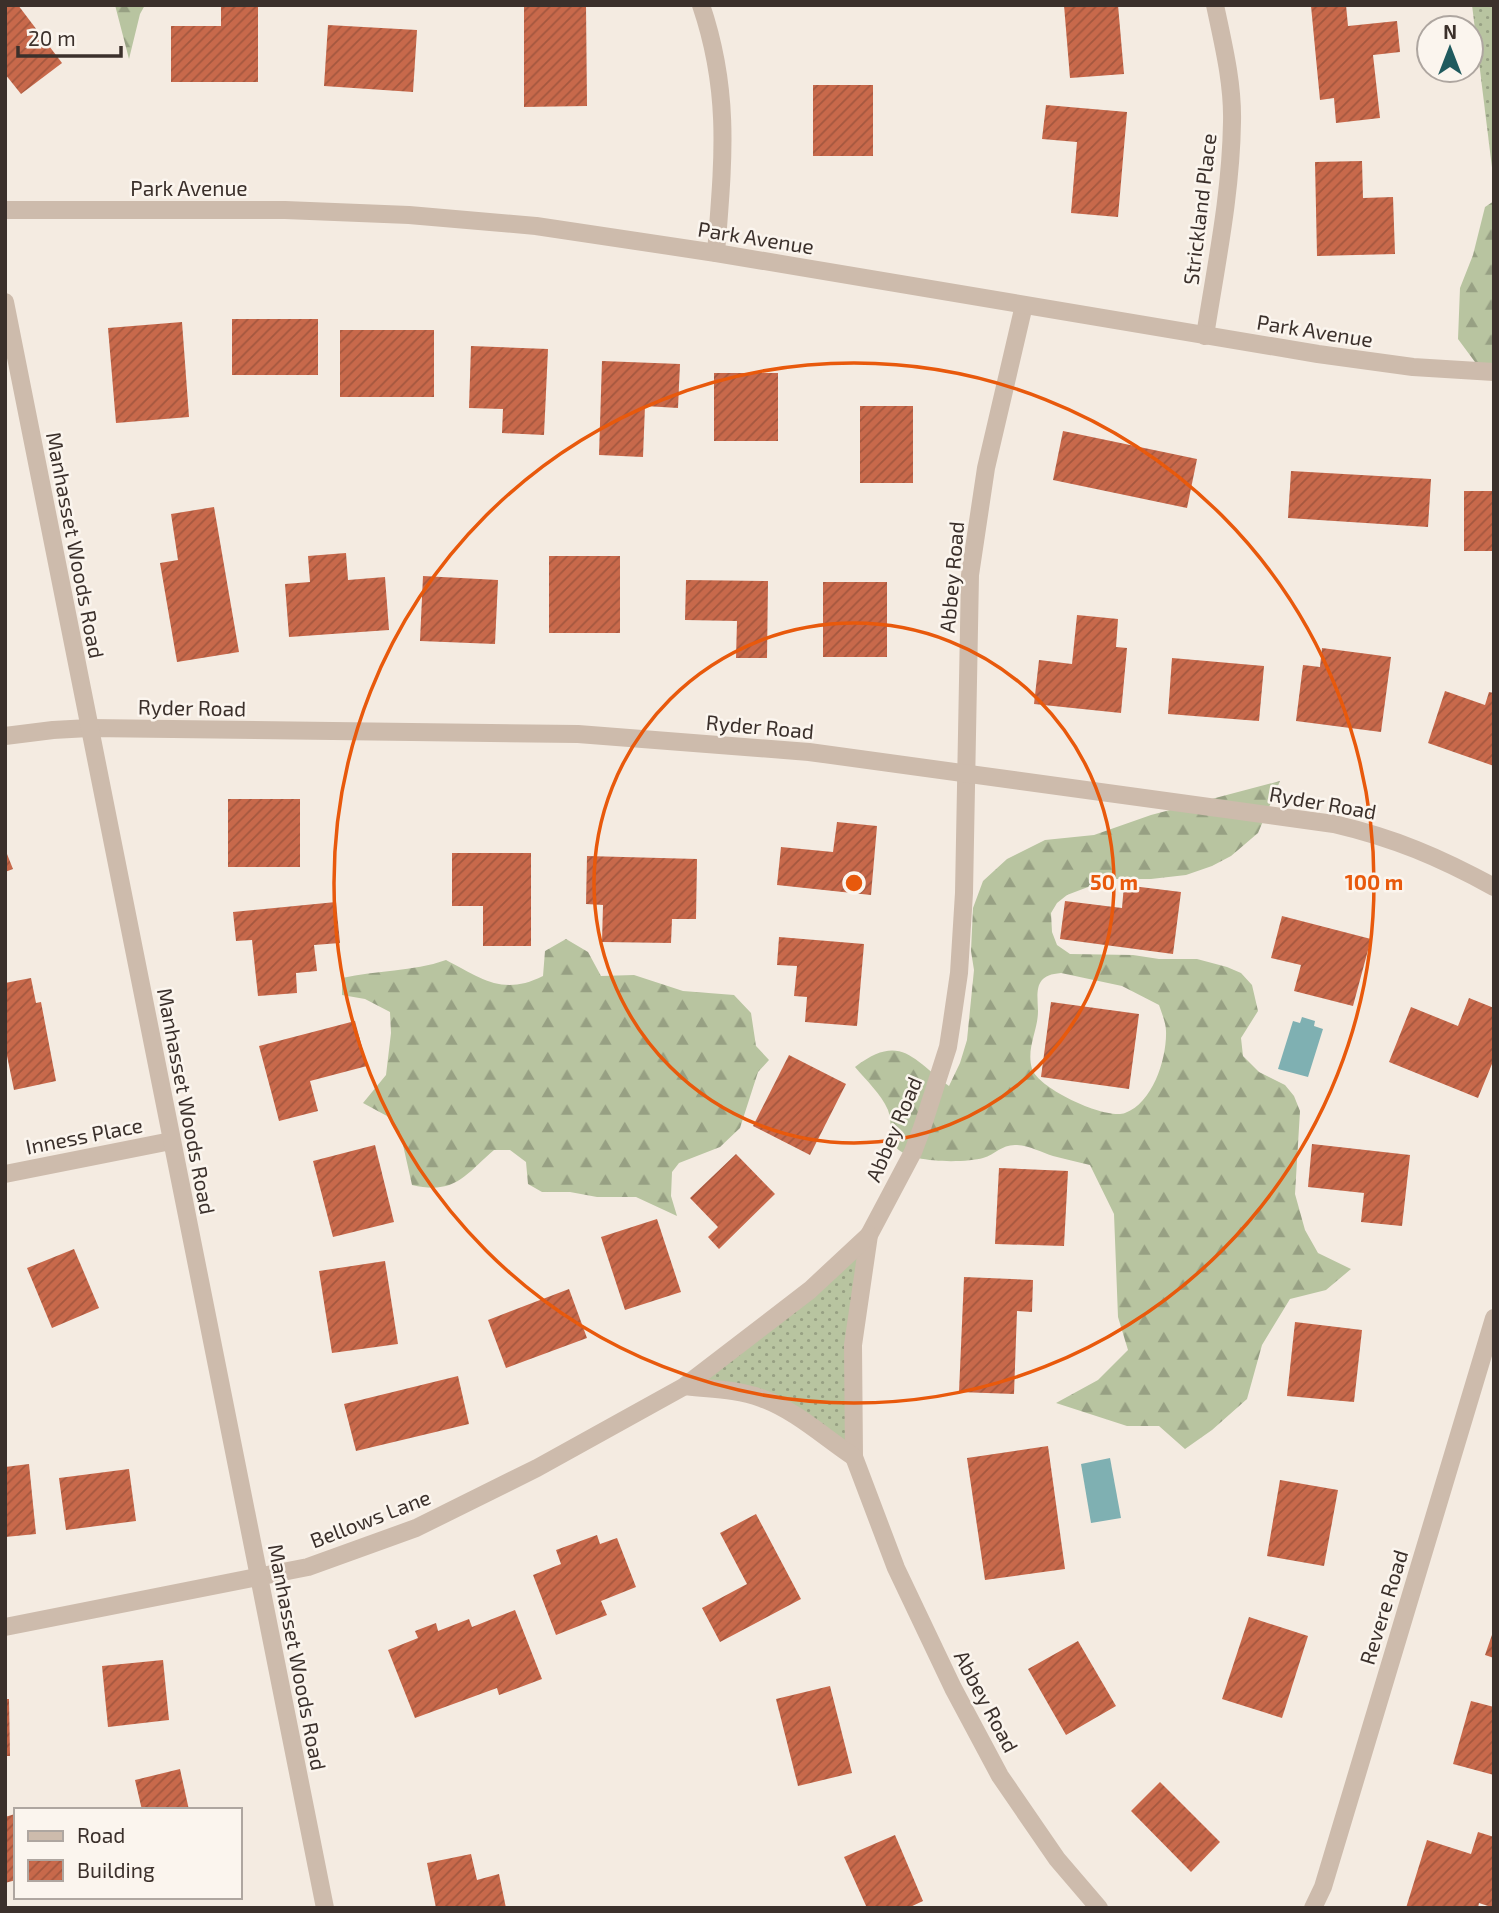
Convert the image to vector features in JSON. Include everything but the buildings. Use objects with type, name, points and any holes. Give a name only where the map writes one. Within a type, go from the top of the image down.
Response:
[{"type":"street","points":[[701,5],[713,38],[724,116],[716,253]]},
{"type":"street","name":"Strickland Place","points":[[1205,336],[1228,183],[1232,120],[1226,57],[1215,5]]},
{"type":"street","name":"Park Avenue","points":[[5,210],[285,210],[409,215],[536,226],[716,253],[1380,363],[1494,372]]},
{"type":"street","name":"Manhasset Woods Road","points":[[5,303],[325,1908]]},
{"type":"street","name":"Abbey Road","points":[[1024,305],[986,468],[970,575],[967,774],[959,973],[948,1047],[912,1152],[869,1235],[853,1345],[854,1457],[896,1568],[953,1688],[1000,1776],[1057,1859],[1099,1908]]},
{"type":"street","name":"Ryder Road","points":[[5,736],[89,728],[578,734],[809,752],[1334,824],[1381,835],[1443,859],[1494,887]]},
{"type":"street","name":"Inness Place","points":[[5,1174],[171,1141]]},
{"type":"street","name":"Bellows Lane","points":[[5,1627],[308,1567],[416,1528],[537,1468],[685,1386],[810,1290],[869,1235]]},
{"type":"street","name":"Revere Road","points":[[1313,1908],[1323,1887],[1494,1318]]},
{"type":"street","points":[[685,1386],[735,1391],[760,1397],[784,1408],[854,1457]]},
{"type":"green space","points":[[115,5],[145,5],[140,14],[129,59]]},
{"type":"green space","points":[[1472,5],[1494,5],[1494,184],[1482,84],[1485,84],[1485,14],[1473,14]]},
{"type":"green space","points":[[1494,201],[1494,366],[1475,362],[1458,339],[1460,288],[1473,255],[1485,207]]},
{"type":"green space","points":[[1280,781],[1258,833],[1231,856],[1186,875],[1114,879],[1067,895],[1057,903],[1051,913],[1052,932],[1057,945],[1070,954],[1197,959],[1241,973],[1252,985],[1258,1011],[1241,1038],[1243,1056],[1259,1072],[1285,1085],[1294,1096],[1300,1111],[1295,1194],[1305,1230],[1318,1253],[1351,1269],[1326,1290],[1290,1299],[1262,1345],[1247,1399],[1212,1430],[1185,1449],[1159,1426],[1127,1426],[1056,1403],[1098,1380],[1128,1350],[1118,1317],[1114,1214],[1090,1165],[1017,1145],[1007,1146],[975,1160],[937,1161],[901,1152],[892,1137],[885,1104],[855,1067],[871,1057],[895,1051],[916,1059],[949,1086],[967,1040],[974,970],[971,951],[973,908],[983,881],[1007,859],[1045,840],[1094,835],[1151,815]],"holes":[[[1061,973],[1122,986],[1159,1005],[1165,1025],[1166,1042],[1161,1066],[1151,1090],[1135,1108],[1116,1114],[1103,1112],[1059,1094],[1037,1077],[1032,1069],[1030,1054],[1037,1018],[1039,984],[1046,977]]]},
{"type":"green space","points":[[566,939],[588,952],[601,976],[634,975],[683,991],[734,995],[751,1013],[756,1046],[769,1060],[758,1072],[740,1128],[720,1147],[679,1163],[672,1172],[671,1196],[677,1216],[636,1197],[542,1192],[528,1184],[526,1162],[510,1150],[494,1150],[467,1175],[449,1185],[412,1185],[401,1136],[387,1116],[363,1103],[386,1075],[391,1033],[390,1012],[365,999],[342,995],[342,978],[420,967],[446,960],[493,983],[516,985],[543,976],[545,951]]},
{"type":"green space","points":[[869,1235],[854,1457],[784,1408],[685,1386]]},
{"type":"water","points":[[1302,1017],[1315,1021],[1314,1026],[1323,1029],[1308,1077],[1278,1069],[1293,1021],[1300,1023]]},
{"type":"water","points":[[1110,1458],[1121,1518],[1091,1523],[1081,1464]]}]
